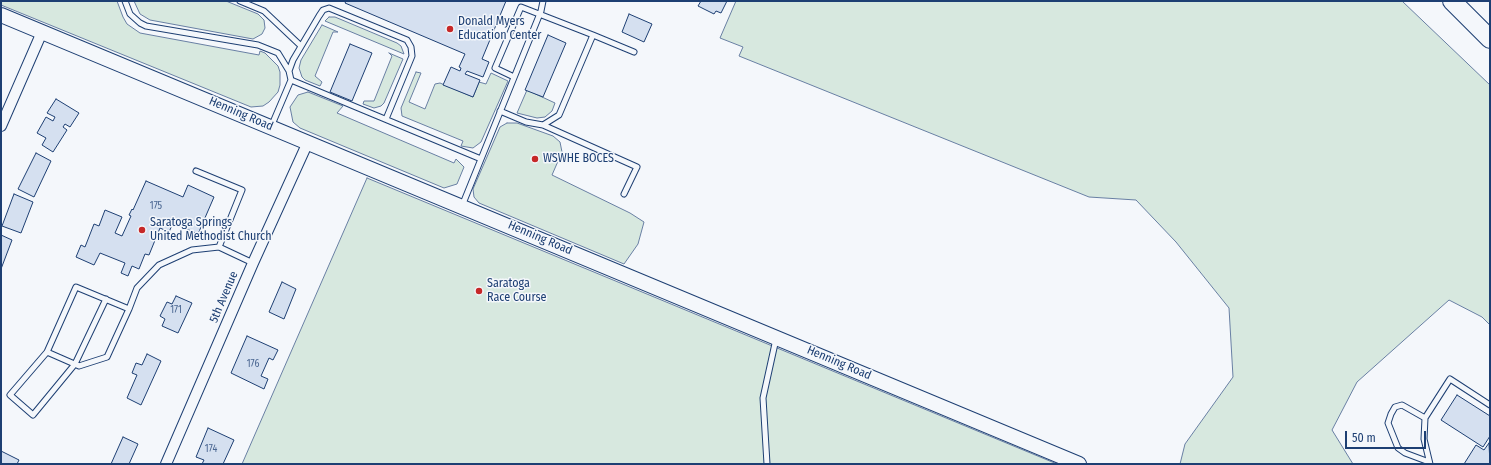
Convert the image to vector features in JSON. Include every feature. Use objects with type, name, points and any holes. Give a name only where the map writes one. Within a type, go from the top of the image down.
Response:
[{"type":"highway","points":[[1452,1],[1490,39]]},
{"type":"street","name":"Henning Road","points":[[1,15],[1079,464]]},
{"type":"street","points":[[1,126],[42,32]]},
{"type":"street","name":"5th Avenue","points":[[166,464],[252,263],[308,142]]},
{"type":"lane","points":[[125,1],[126,8],[134,19],[146,26],[258,45],[278,53],[289,71],[291,80],[271,127]]},
{"type":"lane","points":[[240,1],[264,12],[301,46]]},
{"type":"lane","points":[[462,206],[540,14],[543,1]]},
{"type":"lane","points":[[514,77],[495,68],[521,7],[634,52]]},
{"type":"lane","points":[[289,71],[293,60],[323,10],[329,8],[408,40],[411,47],[412,56],[386,120]]},
{"type":"lane","points":[[543,125],[559,115],[593,35]]},
{"type":"lane","points":[[291,80],[480,159]]},
{"type":"lane","points":[[500,111],[526,122],[543,125],[637,168],[624,194]]},
{"type":"lane","points":[[196,171],[242,190],[219,247]]},
{"type":"lane","points":[[47,352],[79,366],[107,357],[138,288],[159,265],[192,250],[219,247],[252,263]]},
{"type":"lane","points":[[106,299],[75,364],[33,415],[10,395],[47,352],[76,287],[106,299],[128,309]]},
{"type":"lane","points":[[767,464],[763,398],[777,337]]},
{"type":"lane","points":[[1430,463],[1424,439],[1425,418],[1450,380],[1490,405]]},
{"type":"lane","points":[[1425,418],[1402,405],[1396,407],[1391,414],[1388,423],[1398,448],[1405,453],[1430,463]]},
{"type":"shaded area","points":[[1,1],[117,1],[127,24],[140,33],[259,55],[260,51],[265,53],[278,66],[280,72],[280,85],[278,92],[263,106],[251,107],[1,5]]},
{"type":"shaded area","points":[[134,1],[226,1],[258,14],[264,20],[265,28],[262,34],[253,39],[150,20],[140,14]]},
{"type":"shaded area","points":[[736,1],[1402,1],[1490,85],[1490,325],[1482,317],[1449,300],[1357,382],[1332,430],[1353,464],[1180,464],[1185,444],[1233,377],[1229,308],[1176,242],[1136,200],[1089,197],[739,56],[743,47],[720,38]]},
{"type":"shaded area","points":[[329,17],[335,17],[397,43],[401,46],[404,54],[325,21]]},
{"type":"shaded area","points":[[322,25],[338,32],[333,32],[315,76],[322,82],[320,86],[305,80],[302,77],[299,68],[301,60]]},
{"type":"shaded area","points":[[389,53],[403,59],[384,103],[381,106],[374,108],[363,104],[364,101],[374,101],[392,56]]},
{"type":"shaded area","points":[[416,72],[421,73],[409,102],[425,109],[435,84],[440,83],[473,97],[479,82],[486,84],[491,73],[508,81],[481,142],[473,148],[461,146],[463,141],[402,116],[401,108]]},
{"type":"shaded area","points":[[527,90],[555,103],[552,111],[545,117],[537,118],[517,113]]},
{"type":"shaded area","points":[[308,92],[343,106],[337,113],[454,163],[456,159],[464,167],[457,184],[444,188],[300,128],[293,122],[290,107],[298,95]]},
{"type":"shaded area","points":[[507,123],[517,123],[553,136],[560,142],[562,152],[552,175],[630,213],[644,222],[638,244],[624,264],[479,203],[474,197],[473,189],[500,127]]},
{"type":"shaded area","name":"Saratoga Race Course","points":[[367,178],[1057,464],[242,464]]},
{"type":"building","name":"Donald Myers Education Center","points":[[346,1],[506,1],[482,59],[489,62],[483,77],[467,71],[465,74],[480,80],[473,97],[443,85],[451,67],[460,71],[461,68],[459,67],[465,54],[345,3]]},
{"type":"building","points":[[701,1],[727,1],[721,13],[716,11],[714,14],[698,6]]},
{"type":"building","points":[[629,14],[652,24],[644,42],[622,32]]},
{"type":"building","points":[[548,35],[566,43],[543,97],[525,90]]},
{"type":"building","points":[[350,44],[372,53],[352,101],[330,92]]},
{"type":"building","points":[[56,99],[79,113],[70,127],[65,124],[63,127],[67,130],[53,152],[42,145],[46,138],[37,133],[46,117],[53,121],[55,117],[47,113]]},
{"type":"building","points":[[36,153],[51,161],[34,197],[18,189]]},
{"type":"building","name":"Saratoga Springs United Methodist Church","points":[[146,181],[183,197],[188,185],[214,197],[198,234],[173,223],[169,232],[160,228],[149,255],[145,254],[139,269],[132,266],[128,276],[121,273],[125,263],[100,253],[94,265],[76,257],[81,245],[85,247],[94,224],[99,226],[105,210],[122,217],[115,233],[122,236],[131,216],[129,215],[132,209],[133,210]]},
{"type":"building","points":[[14,194],[33,202],[21,233],[2,226]]},
{"type":"building","points":[[1,235],[12,240],[1,269]]},
{"type":"building","points":[[282,282],[296,289],[284,319],[269,312]]},
{"type":"building","points":[[176,296],[192,303],[178,333],[162,326],[165,319],[160,316],[167,302],[172,304]]},
{"type":"building","points":[[247,336],[278,350],[273,360],[269,358],[261,376],[268,379],[264,389],[231,373]]},
{"type":"building","points":[[147,354],[161,361],[141,405],[127,398],[137,375],[132,373],[136,363],[142,365]]},
{"type":"building","points":[[1457,395],[1490,416],[1490,436],[1483,447],[1441,420]]},
{"type":"building","points":[[208,428],[234,440],[223,464],[202,464],[204,460],[196,457]]},
{"type":"building","points":[[123,437],[138,444],[129,464],[111,464]]},
{"type":"building","points":[[1489,443],[1490,464],[1464,464],[1476,445],[1484,450]]},
{"type":"building","points":[[1,451],[19,460],[17,464],[1,464]]},
{"type":"place","name":"Donald Myers Education Center","points":[[450,29]]},
{"type":"place","name":"WSWHE BOCES","points":[[535,159]]},
{"type":"place","name":"Saratoga Springs United Methodist Church","points":[[142,230]]},
{"type":"place","name":"Saratoga Race Course","points":[[479,291]]}]
